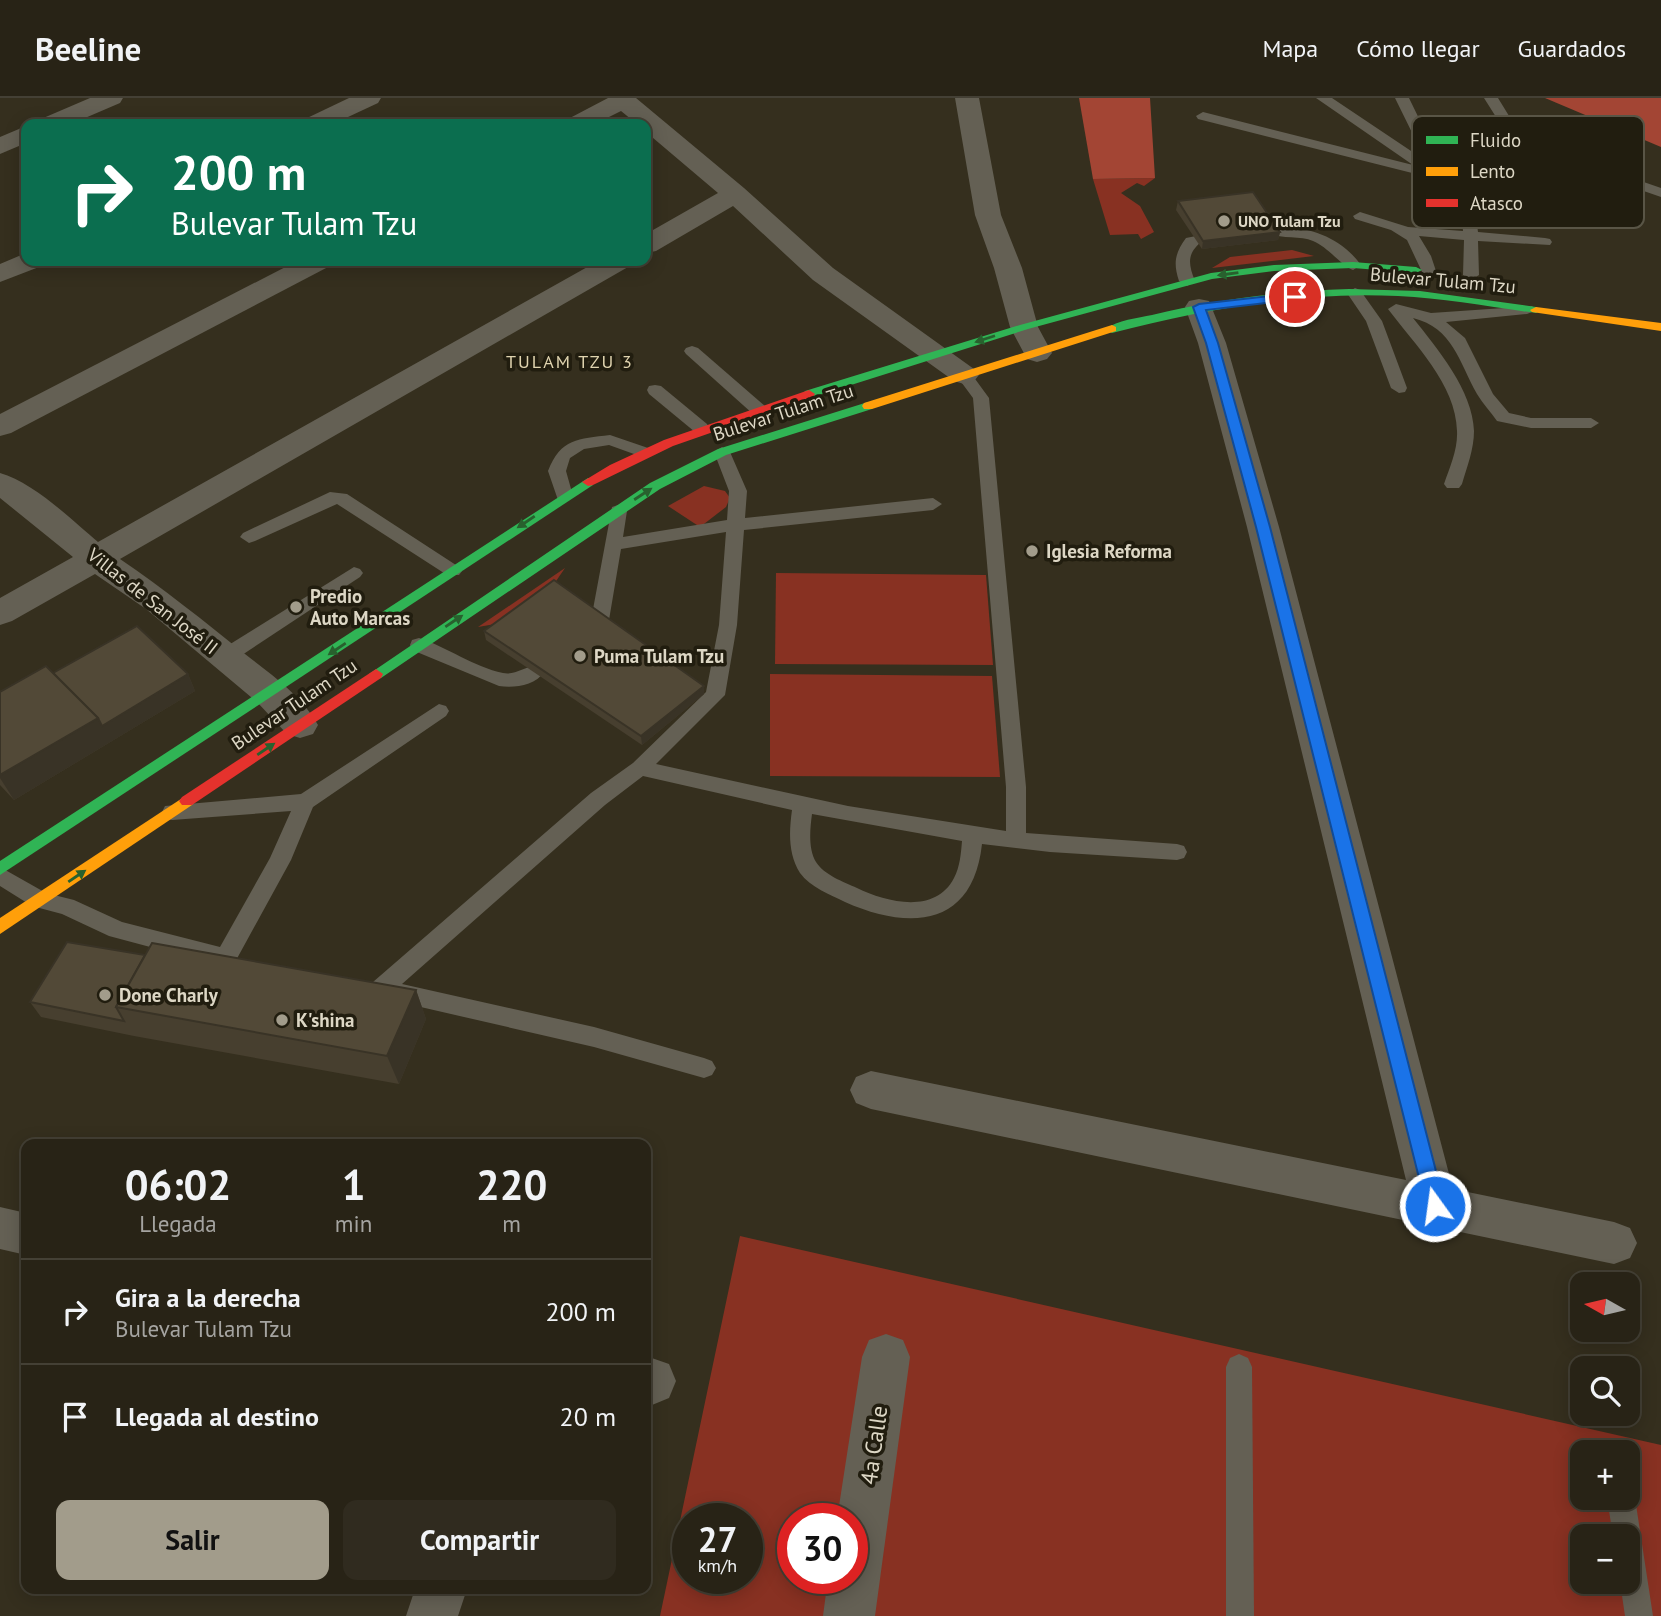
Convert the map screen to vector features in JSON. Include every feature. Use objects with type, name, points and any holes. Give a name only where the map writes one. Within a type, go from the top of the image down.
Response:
[{"type":"main road","name":"Bulevar Tulam Tzu","points":[[0,869],[270,693],[564,496],[645,453],[701,428],[1024,327],[1193,294],[1273,268],[1353,265],[1478,276]]},
{"type":"main road","name":"Bulevar Tulam Tzu","points":[[0,927],[655,486],[722,452],[1158,315],[1193,294],[1381,292],[1442,297],[1661,327]]},
{"type":"main road","points":[[388,614],[419,645]]},
{"type":"street","points":[[62,119],[111,98]]},
{"type":"street","points":[[325,119],[369,98]]},
{"type":"street","points":[[967,98],[988,215],[1008,268],[1024,327],[1037,353]]},
{"type":"street","points":[[586,119],[622,99],[646,119]]},
{"type":"street","points":[[651,123],[735,194],[823,274],[964,375]]},
{"type":"street","points":[[0,146],[21,136]]},
{"type":"street","points":[[651,242],[735,194]]},
{"type":"street","points":[[0,274],[21,265]]},
{"type":"street","points":[[0,426],[308,266]]},
{"type":"street","points":[[0,613],[609,266]]},
{"type":"street","points":[[1193,294],[1212,343],[1263,527],[1435,1206]]},
{"type":"street","name":"Villas de San José II","points":[[0,483],[45,515],[97,559],[158,601],[270,693],[300,725]]},
{"type":"street","points":[[871,1090],[1614,1243]]},
{"type":"street","points":[[0,1228],[21,1233]]},
{"type":"street","name":"4a Calle","points":[[849,1616],[886,1357]]},
{"type":"street","points":[[432,1616],[439,1594]]},
{"type":"lane","points":[[1323,98],[1412,158]]},
{"type":"lane","points":[[1402,98],[1413,116]]},
{"type":"lane","points":[[1491,98],[1502,116]]},
{"type":"lane","points":[[1203,116],[1412,174]]},
{"type":"lane","points":[[1644,187],[1661,193]]},
{"type":"lane","points":[[1360,216],[1409,231],[1545,242]]},
{"type":"lane","points":[[1468,228],[1478,276]]},
{"type":"lane","points":[[1272,231],[1303,233],[1325,241],[1345,252],[1353,265]]},
{"type":"lane","points":[[1409,231],[1424,256],[1428,271]]},
{"type":"lane","points":[[1193,294],[1181,265],[1182,251],[1191,241],[1196,240]]},
{"type":"lane","points":[[1381,292],[1431,350],[1465,426],[1462,456],[1452,484]]},
{"type":"lane","points":[[1355,293],[1374,321],[1399,388]]},
{"type":"lane","points":[[1398,310],[1431,318],[1471,317],[1529,309]]},
{"type":"lane","points":[[1431,318],[1457,338],[1486,395],[1503,417],[1531,422],[1591,423]]},
{"type":"lane","points":[[692,351],[759,410]]},
{"type":"lane","points":[[964,375],[981,398],[1016,787],[1016,840]]},
{"type":"lane","points":[[655,390],[701,428]]},
{"type":"lane","points":[[564,496],[557,471],[563,455],[580,444],[610,440],[645,453]]},
{"type":"lane","points":[[381,989],[598,799],[640,768],[715,695],[727,625],[738,491],[722,452]]},
{"type":"lane","points":[[249,537],[330,498],[341,498],[453,571]]},
{"type":"lane","points":[[613,544],[736,525],[933,504]]},
{"type":"lane","points":[[600,620],[618,511]]},
{"type":"lane","points":[[226,656],[354,573]]},
{"type":"lane","points":[[419,645],[499,679],[513,681],[534,672]]},
{"type":"lane","points":[[172,812],[305,802],[439,711]]},
{"type":"lane","points":[[640,768],[803,804],[973,835],[1177,852]]},
{"type":"lane","points":[[225,958],[280,860],[305,802]]},
{"type":"lane","points":[[803,804],[799,836],[805,864],[823,881],[876,907],[915,912],[942,903],[960,886],[969,865],[973,835]]},
{"type":"lane","points":[[0,875],[40,900],[66,906],[117,930],[249,963]]},
{"type":"lane","points":[[357,984],[594,1037],[704,1068]]},
{"type":"lane","points":[[1239,1367],[1240,1616]]},
{"type":"lane","points":[[1636,1594],[1639,1616]]},
{"type":"shaded area","points":[[1079,98],[1150,98],[1155,178],[1093,179]]},
{"type":"shaded area","points":[[1545,98],[1661,98],[1661,147],[1644,140],[1644,116],[1588,116]]},
{"type":"shaded area","points":[[1155,178],[1144,186],[1137,183],[1121,193],[1140,206],[1154,232],[1141,239],[1138,234],[1110,235],[1093,179]]},
{"type":"shaded area","points":[[1292,250],[1314,256],[1212,268],[1230,257]]},
{"type":"shaded area","points":[[704,486],[725,491],[730,498],[726,507],[700,527],[668,506]]},
{"type":"shaded area","points":[[565,568],[552,587],[501,623],[478,627]]},
{"type":"shaded area","points":[[776,573],[986,575],[993,665],[775,664]]},
{"type":"shaded area","points":[[770,674],[992,676],[1000,777],[770,776]]},
{"type":"shaded area","points":[[740,1236],[1639,1440],[1570,1440],[1570,1510],[1640,1510],[1640,1440],[1661,1445],[1661,1616],[660,1616],[672,1559],[672,1594],[763,1594],[763,1503],[684,1503]]},
{"type":"building","name":"UNO Tulam Tzu","points":[[1253,192],[1280,232],[1203,241],[1178,201]]},
{"type":"building","name":"Puma Tulam Tzu","points":[[554,580],[704,686],[641,736],[484,631]]},
{"type":"building","points":[[137,626],[188,674],[102,726],[98,718],[53,673]]},
{"type":"building","points":[[46,666],[98,718],[0,775],[0,692]]},
{"type":"building","points":[[67,942],[145,955],[116,1007],[124,1021],[30,1002]]},
{"type":"building","points":[[152,943],[416,990],[387,1056],[116,1007]]},
{"type":"traffic: fast","points":[[809,394],[1024,327],[1211,276],[1274,268],[1353,265],[1416,270]]},
{"type":"traffic: fast","points":[[1112,329],[1177,312],[1246,300],[1315,293],[1401,293],[1536,310]]},
{"type":"traffic: fast","points":[[376,674],[655,486],[722,452],[868,406]]},
{"type":"traffic: fast","points":[[0,869],[588,482]]},
{"type":"traffic: slow","points":[[1536,310],[1661,327]]},
{"type":"traffic: slow","points":[[868,406],[1112,329]]},
{"type":"traffic: slow","points":[[0,927],[187,801]]},
{"type":"traffic: jam","points":[[588,482],[668,443],[809,394]]},
{"type":"traffic: jam","points":[[187,801],[376,674]]},
{"type":"place","name":"UNO Tulam Tzu","points":[[1224,221]]},
{"type":"place","name":"Iglesia Reforma","points":[[1032,551]]},
{"type":"place","name":"Predio Auto Marcas","points":[[296,607]]},
{"type":"place","name":"Puma Tulam Tzu","points":[[580,656]]},
{"type":"place","name":"Done Charly","points":[[105,995]]},
{"type":"place","name":"K'shina","points":[[282,1020]]},
{"type":"district","name":"TULAM TZU 3","points":[[570,362]]},
{"type":"route","points":[[1295,297],[1199,307],[1212,343],[1263,527],[1435,1206]]}]
